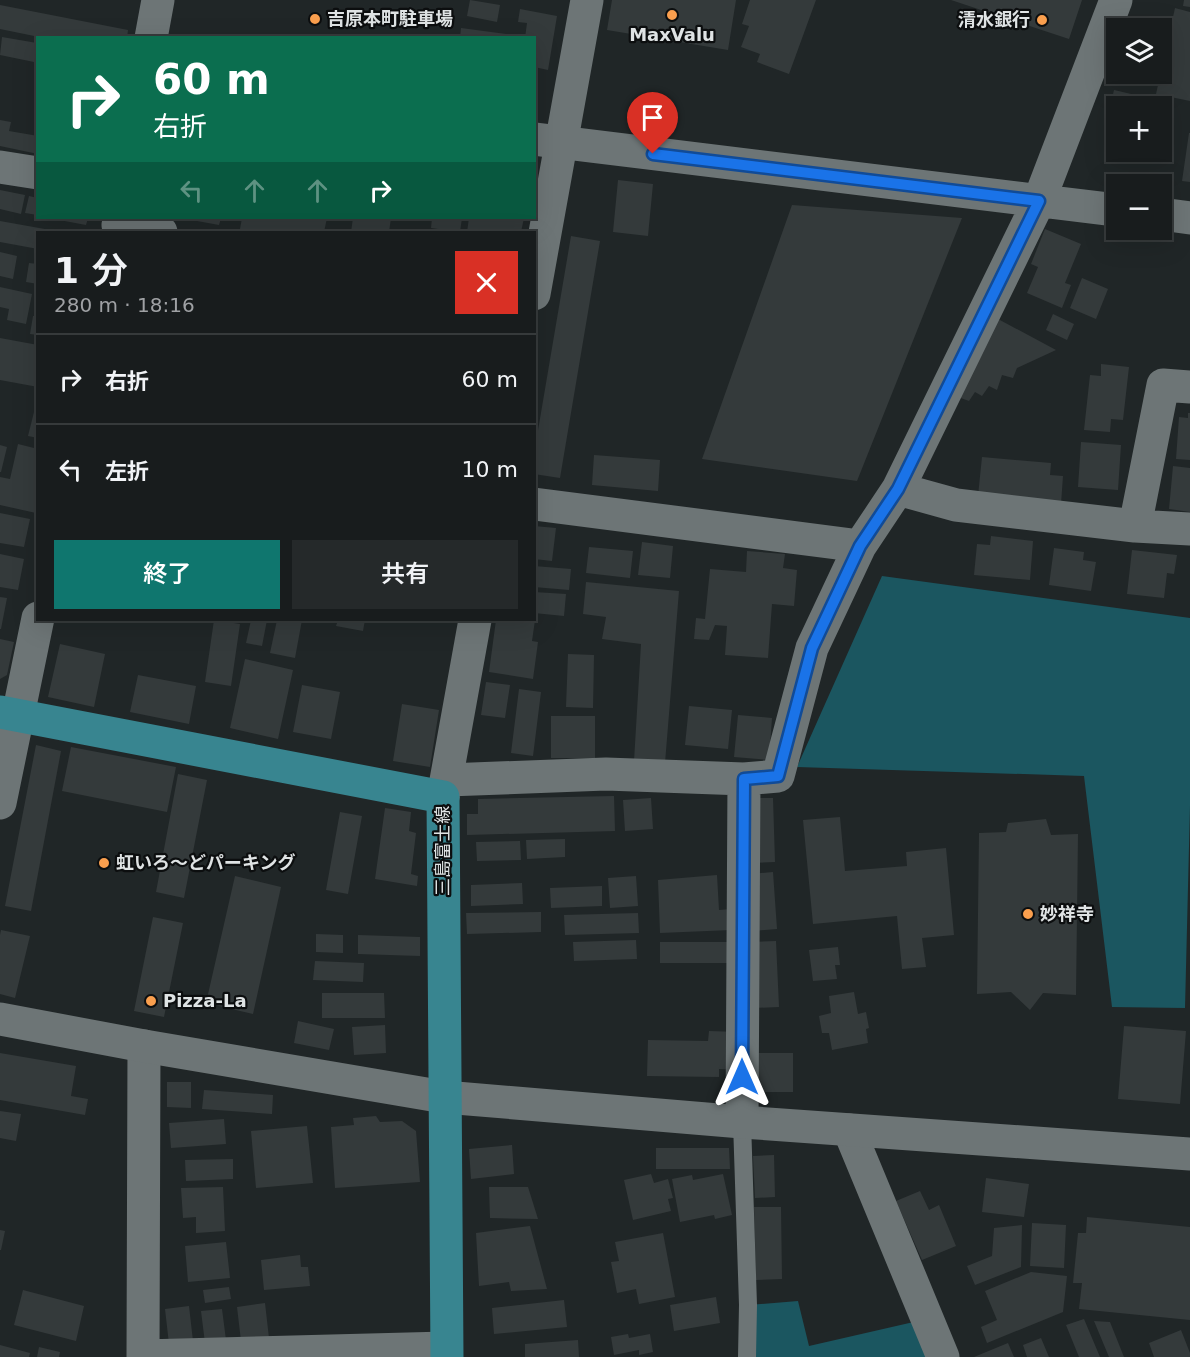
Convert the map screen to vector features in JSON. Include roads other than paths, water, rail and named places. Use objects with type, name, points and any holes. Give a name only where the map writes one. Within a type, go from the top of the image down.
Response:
[{"type":"main road","name":"三島富士線","points":[[9,714],[445,788],[446,1353]]},
{"type":"street","points":[[151,36],[158,0]]},
{"type":"street","points":[[536,272],[548,141],[587,0]]},
{"type":"street","points":[[475,621],[445,788],[606,774],[744,779],[778,776],[812,648],[860,546],[898,489],[1039,201],[1116,0]]},
{"type":"street","points":[[548,141],[1106,209]]},
{"type":"street","points":[[0,167],[36,173]]},
{"type":"street","points":[[1172,216],[1190,218]]},
{"type":"street","points":[[118,225],[155,231]]},
{"type":"street","points":[[1135,526],[1163,385],[1190,387]]},
{"type":"street","points":[[898,489],[956,505],[1135,526],[1190,529]]},
{"type":"street","points":[[536,504],[860,546]]},
{"type":"street","points":[[0,803],[9,714],[37,621]]},
{"type":"street","points":[[742,1122],[744,779]]},
{"type":"street","points":[[0,1019],[444,1097],[742,1122],[1190,1154]]},
{"type":"street","points":[[144,1046],[143,1357],[446,1353]]},
{"type":"street","points":[[849,1130],[943,1357]]},
{"type":"lane","points":[[742,1122],[748,1305],[747,1357]]},
{"type":"place","name":"MaxValu","points":[[672,15]]},
{"type":"place","name":"吉原本町駐車場","points":[[315,19]]},
{"type":"place","name":"清水銀行","points":[[1042,20]]},
{"type":"place","name":"虹いろ～どパーキング","points":[[104,863]]},
{"type":"place","name":"妙祥寺","points":[[1028,914]]},
{"type":"place","name":"Pizza-La","points":[[151,1001]]}]
